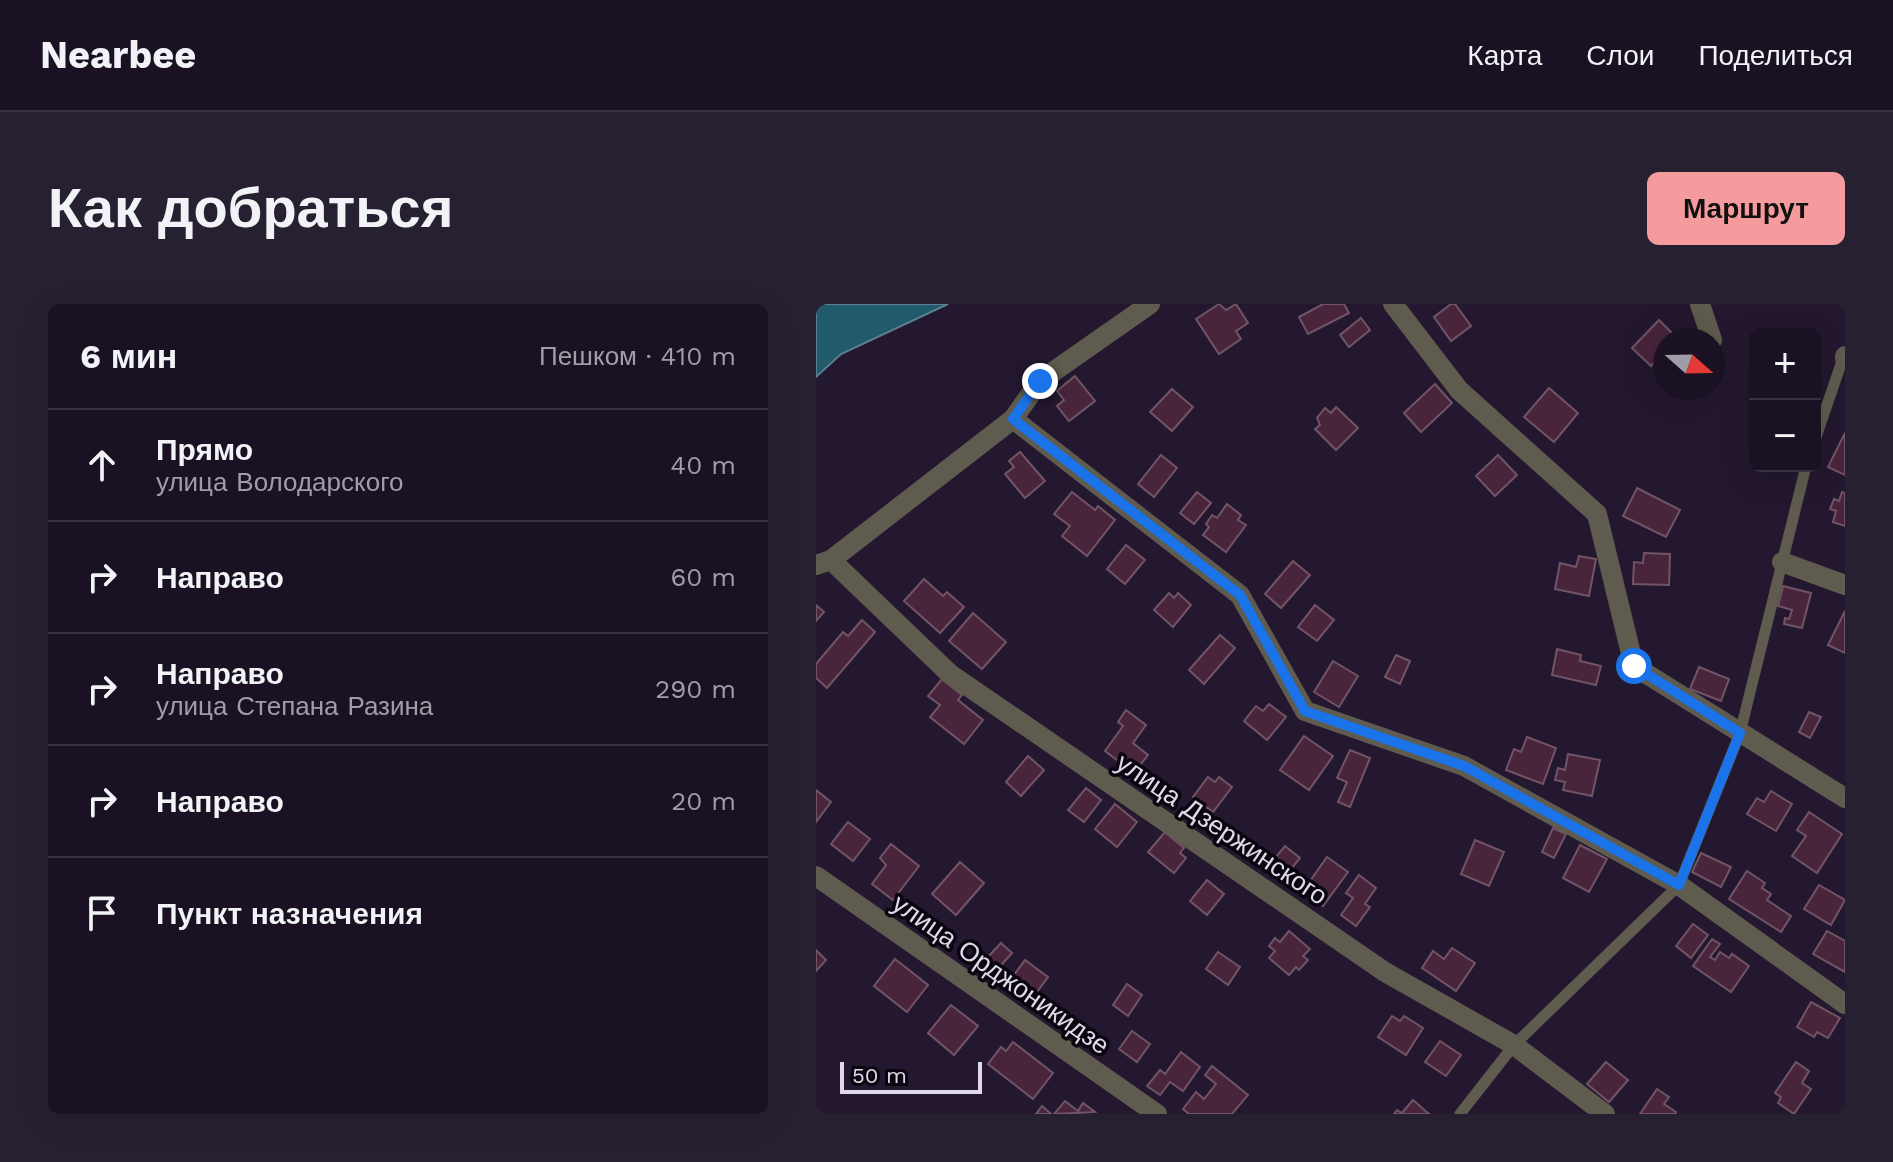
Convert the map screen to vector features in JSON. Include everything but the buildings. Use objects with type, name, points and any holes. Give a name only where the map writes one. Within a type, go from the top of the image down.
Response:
[{"type":"street","points":[[823,562],[1013,419],[1040,381],[1150,304]]},
{"type":"street","points":[[1393,304],[1459,390],[1597,514],[1634,666],[1845,798]]},
{"type":"street","points":[[1700,304],[1708,328]]},
{"type":"street","points":[[1013,419],[1240,595],[1305,711],[1464,766],[1679,885],[1845,1004]]},
{"type":"street","name":"улица Дзержинского","points":[[823,562],[950,674],[1385,972],[1514,1045],[1605,1114]]},
{"type":"street","points":[[1782,562],[1845,585]]},
{"type":"street","name":"улица Орджоникидзе","points":[[816,876],[1157,1114]]},
{"type":"lane","points":[[1821,423],[1844,358]]},
{"type":"lane","points":[[1460,1114],[1514,1045],[1679,885],[1740,733],[1804,472]]},
{"type":"water","points":[[816,304],[948,304],[841,354],[816,377]]},
{"type":"route","points":[[1040,381],[1013,419],[1240,595],[1305,711],[1464,766],[1679,885],[1740,733],[1634,666]]}]
